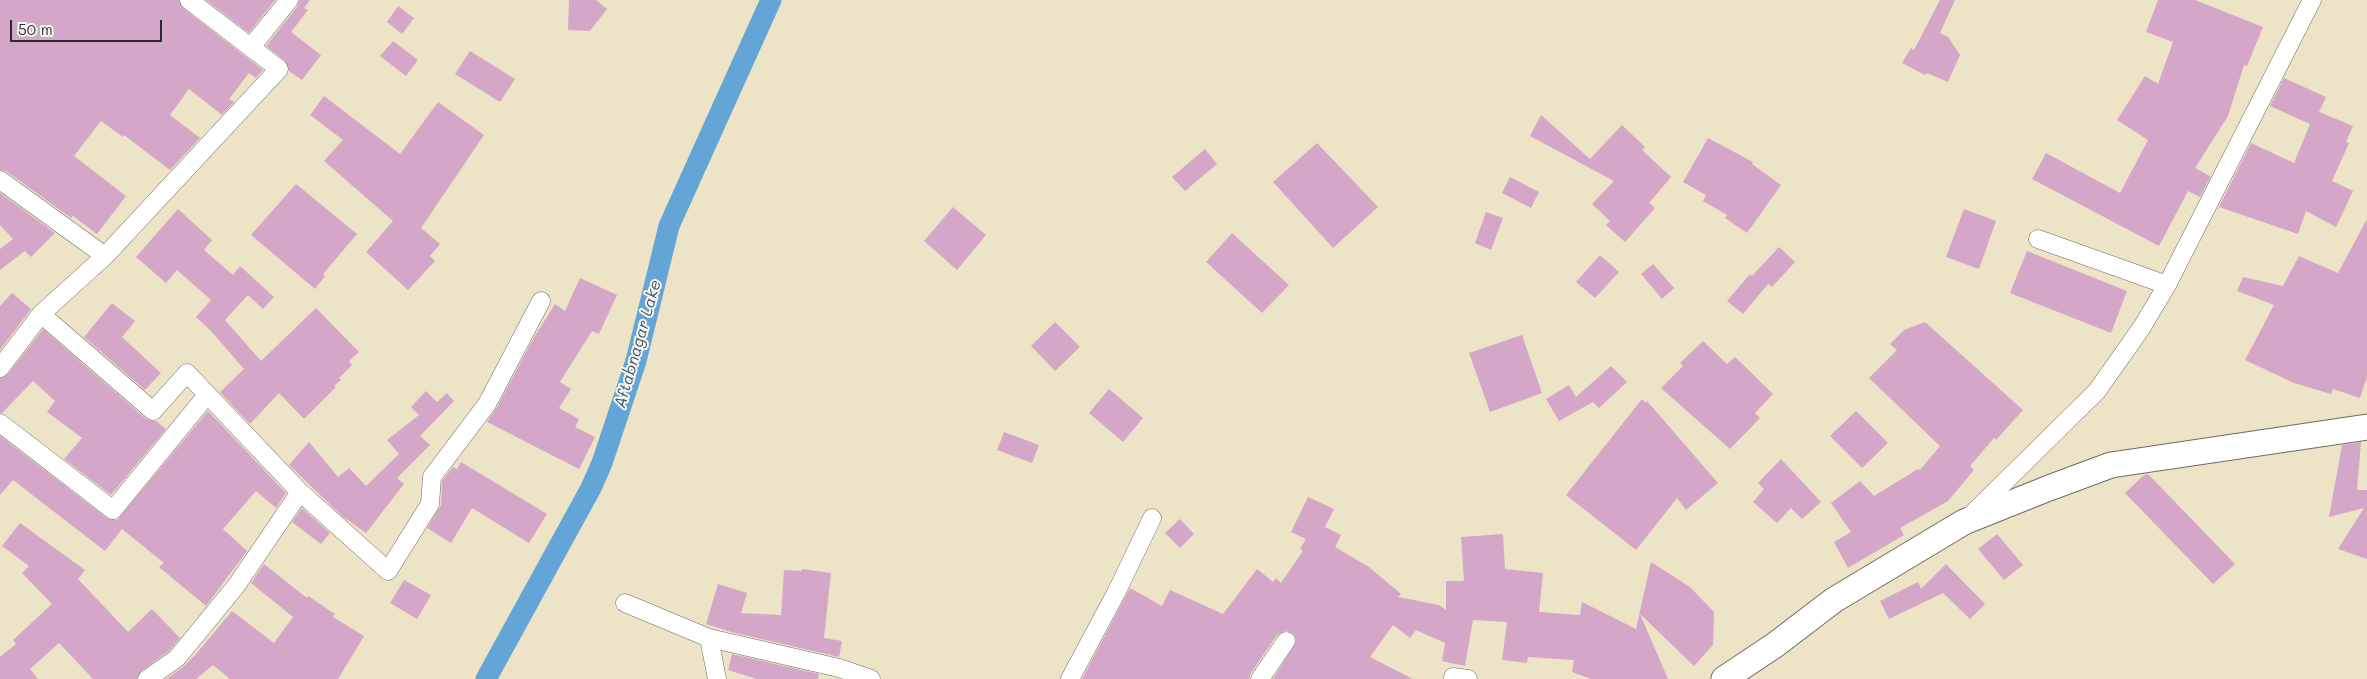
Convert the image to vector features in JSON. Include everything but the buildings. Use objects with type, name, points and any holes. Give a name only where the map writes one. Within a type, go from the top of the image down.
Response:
[{"type":"street","points":[[0,368],[41,314],[106,256],[280,68],[189,0]]},
{"type":"street","points":[[251,47],[289,0]]},
{"type":"street","points":[[1964,522],[2097,391],[2167,285],[2312,0]]},
{"type":"street","points":[[0,180],[106,256]]},
{"type":"street","points":[[2038,238],[2167,285]]},
{"type":"street","points":[[41,314],[154,410],[186,373],[300,492],[388,571],[430,504],[432,477],[487,404],[541,301]]},
{"type":"street","points":[[0,424],[113,510],[207,395]]},
{"type":"street","points":[[1724,679],[1774,645],[1834,600],[1964,522],[2111,465],[2367,427]]},
{"type":"street","points":[[148,679],[177,658],[236,586],[300,492]]},
{"type":"street","points":[[1070,679],[1116,593],[1152,518]]},
{"type":"street","points":[[625,603],[709,638],[839,668],[871,679]]},
{"type":"street","points":[[709,638],[717,679]]},
{"type":"street","points":[[1260,679],[1286,641]]},
{"type":"waterway","name":"Aftabnagar Lake","points":[[486,679],[591,488],[602,463],[636,361],[669,226],[771,0]]}]
